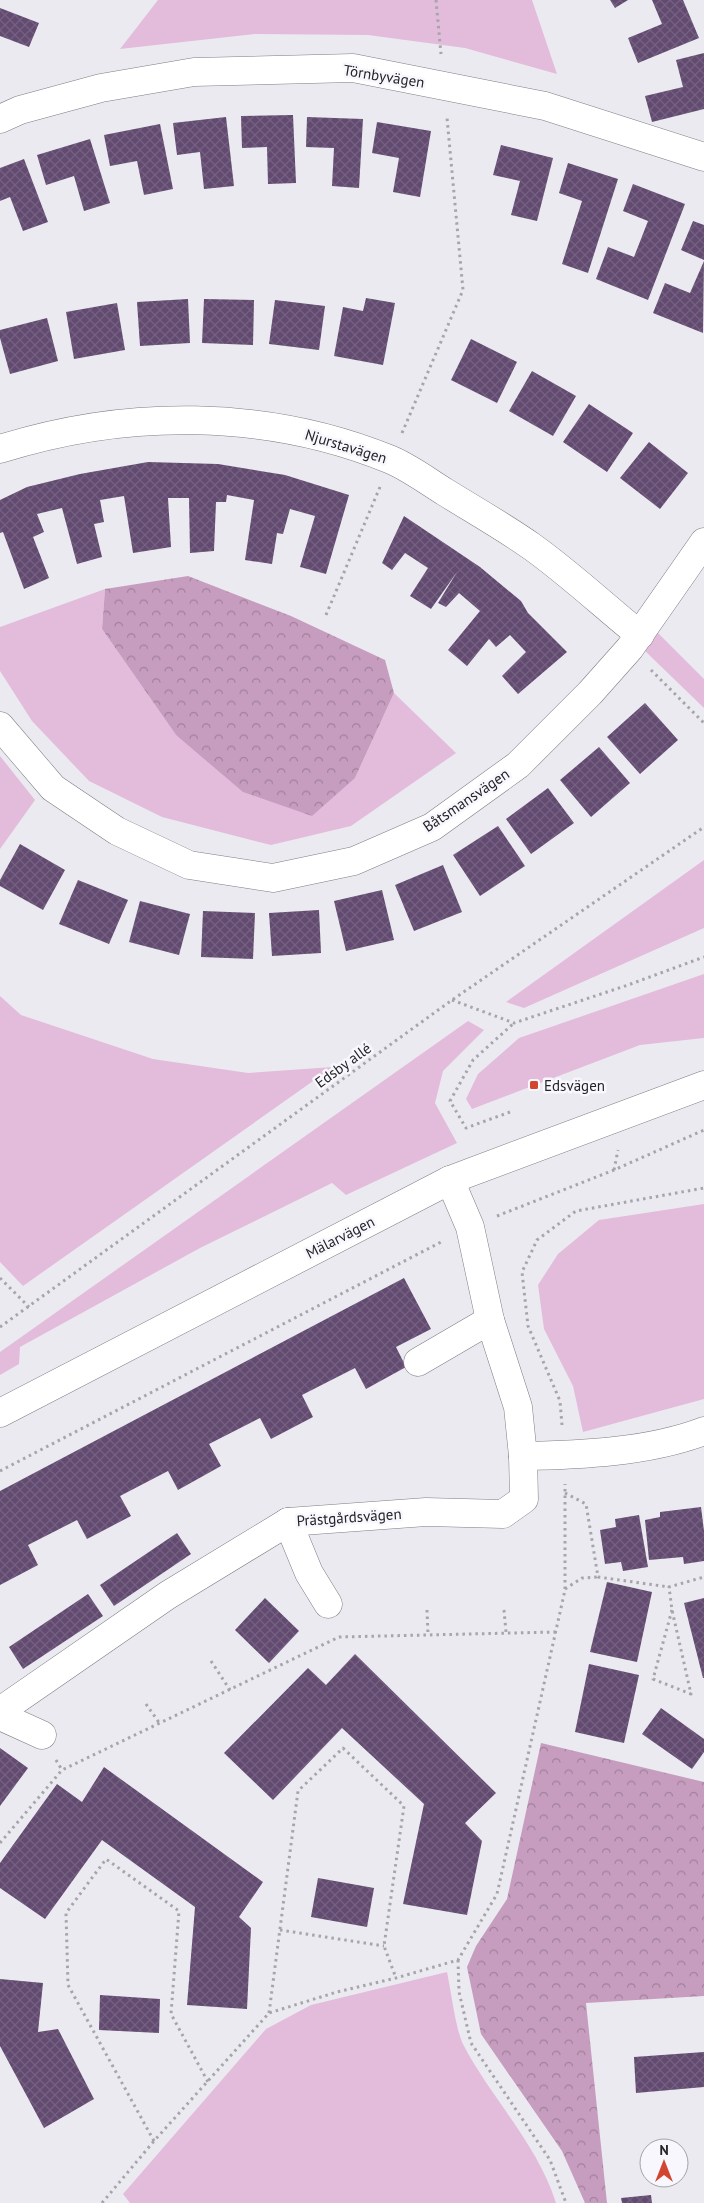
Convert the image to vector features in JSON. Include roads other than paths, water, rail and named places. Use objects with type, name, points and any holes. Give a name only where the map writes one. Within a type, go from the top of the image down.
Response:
[{"type":"street","name":"Törnbyvägen","points":[[0,119],[20,110],[101,88],[194,72],[353,68],[545,106],[704,157]]},
{"type":"street","name":"Njurstavägen","points":[[0,449],[74,430],[150,420],[240,421],[322,435],[391,460],[532,546],[635,642]]},
{"type":"street","name":"Båtsmansvägen","points":[[0,726],[53,788],[117,831],[189,866],[273,878],[354,861],[432,826],[518,765],[590,693],[635,642],[704,542]]},
{"type":"street","name":"Mälarvägen","points":[[0,1413],[450,1180],[700,1085]]},
{"type":"street","points":[[450,1180],[470,1227],[490,1320],[518,1406],[523,1456],[565,1456],[653,1446],[704,1431]]},
{"type":"street","points":[[418,1362],[490,1320]]},
{"type":"street","name":"Prästgårdsvägen","points":[[0,1711],[168,1595],[288,1522],[426,1512],[503,1514],[524,1499],[523,1456]]},
{"type":"street","points":[[288,1522],[309,1573],[328,1604]]},
{"type":"street","points":[[0,1716],[42,1735]]},
{"type":"place","name":"Edsvägen","points":[[534,1085]]}]
